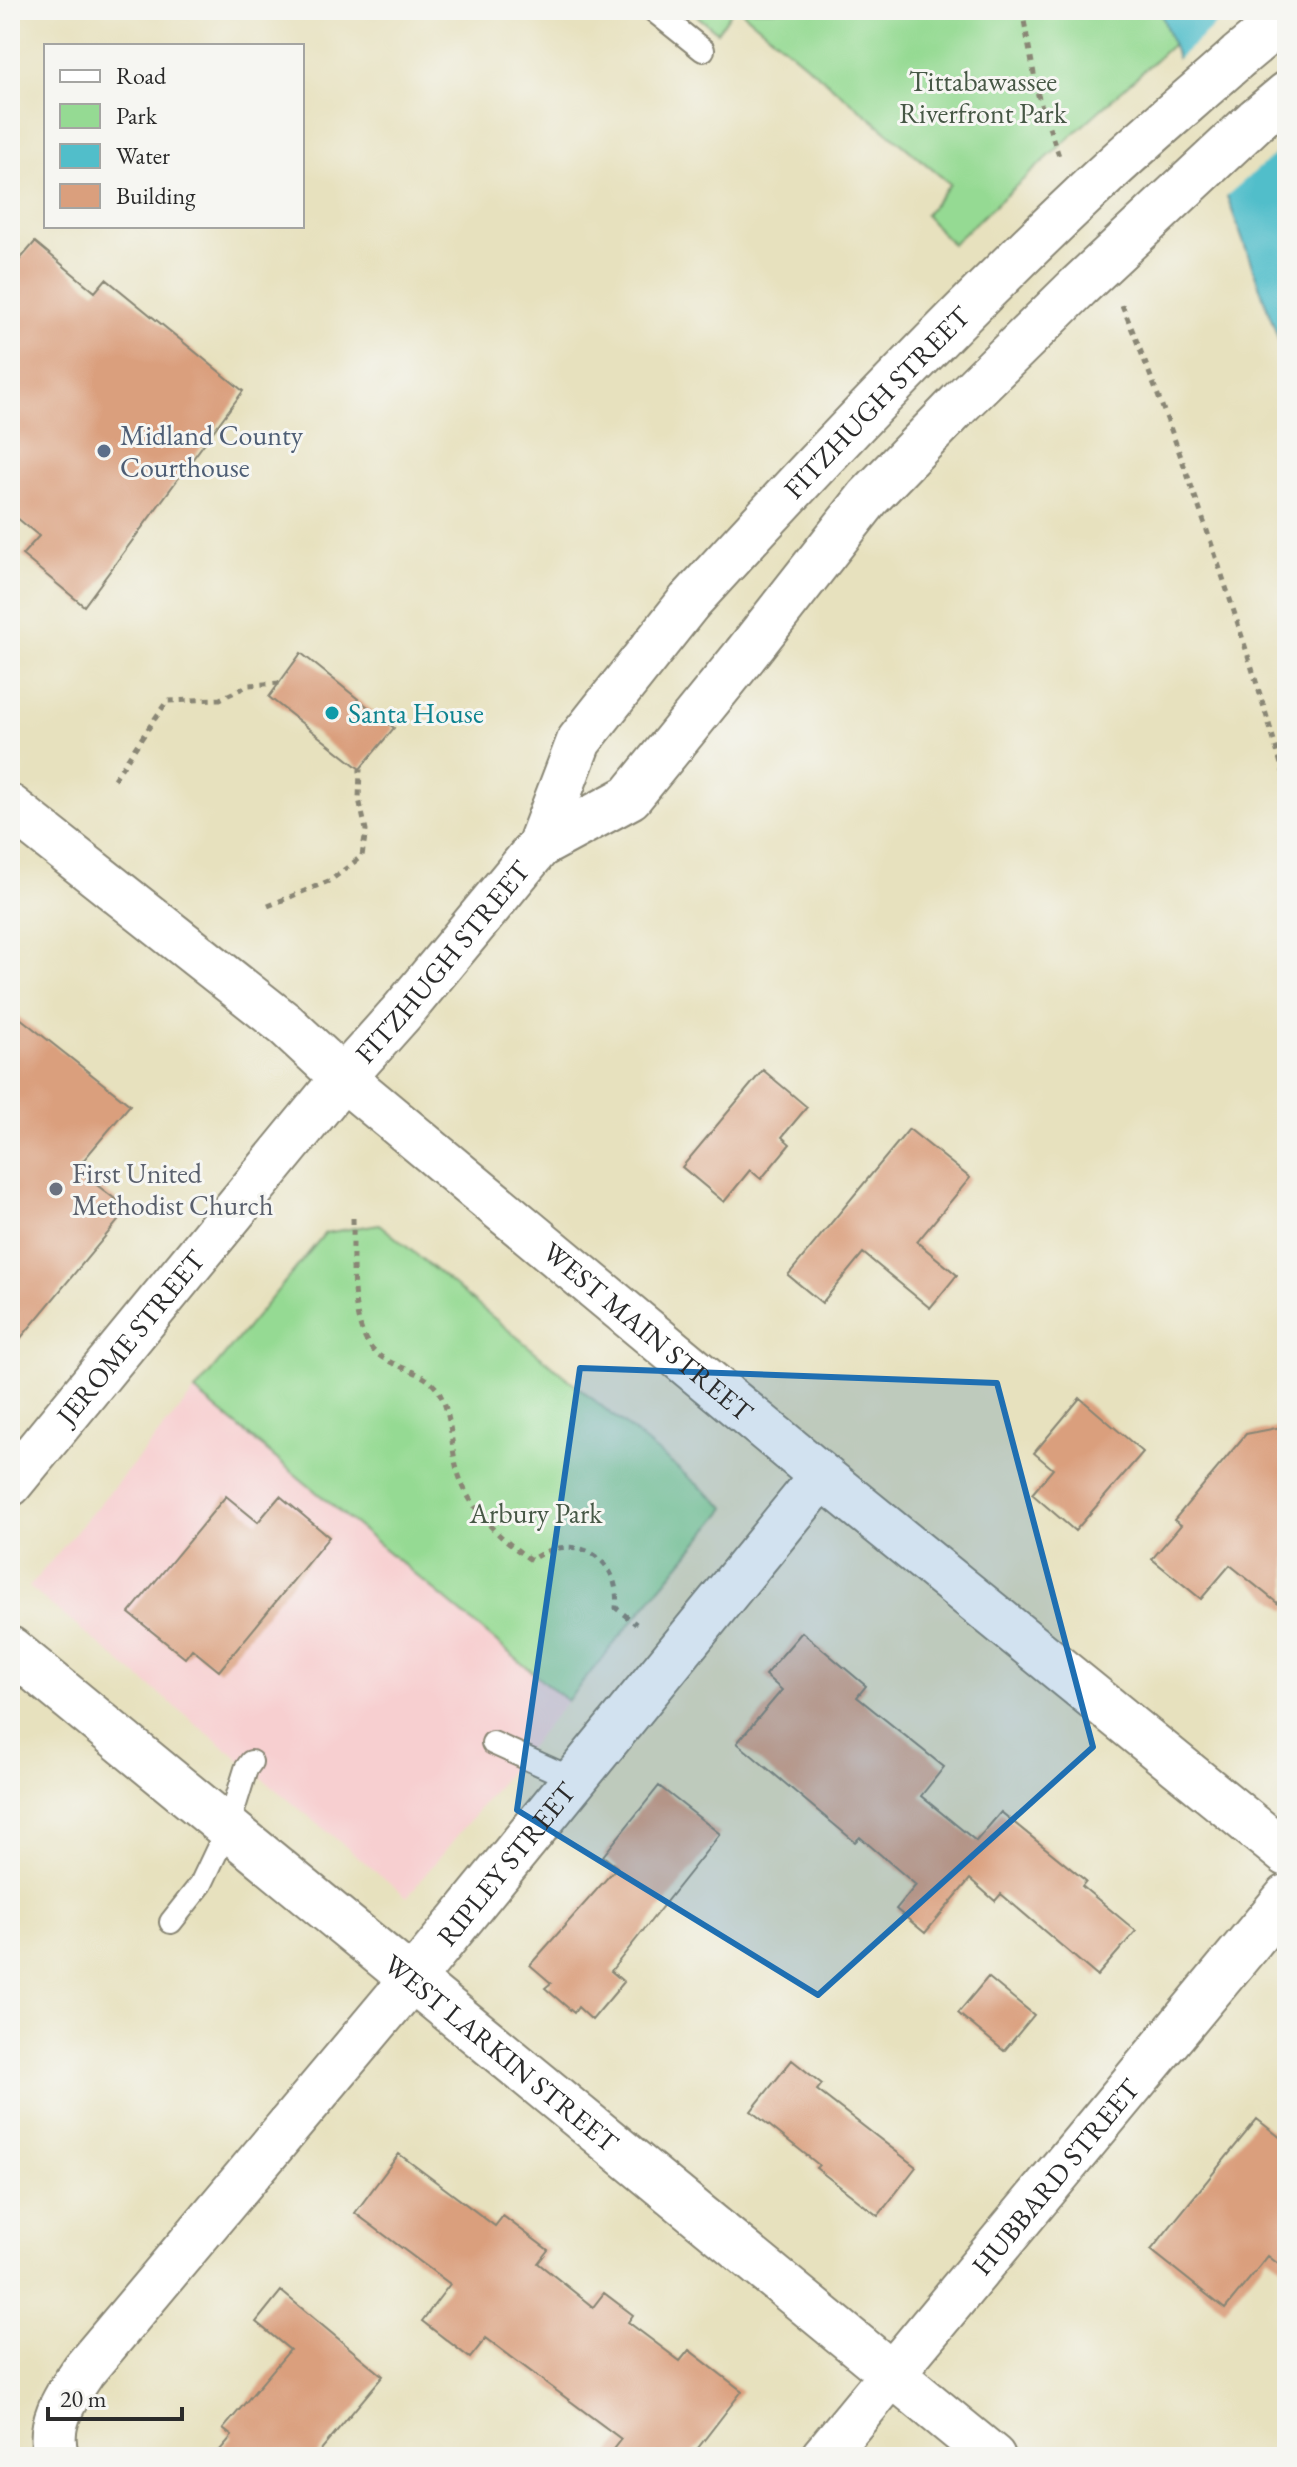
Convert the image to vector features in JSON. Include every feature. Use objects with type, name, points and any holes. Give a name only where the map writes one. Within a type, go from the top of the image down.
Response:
[{"type":"main road","name":"FITZHUGH STREET","points":[[343,1078],[402,1012],[539,846],[579,741],[689,602],[824,454],[964,311],[1092,187],[1287,16]]},
{"type":"main road","name":"FITZHUGH STREET","points":[[539,846],[630,797],[868,498],[961,402],[1166,203],[1287,94]]},
{"type":"main road","name":"WEST MAIN STREET","points":[[10,807],[286,1025],[343,1078],[822,1476],[1287,1854]]},
{"type":"main road","name":"JEROME STREET","points":[[10,1484],[343,1078]]},
{"type":"main road","name":"RIPLEY STREET","points":[[55,2451],[61,2404],[84,2370],[412,1979],[822,1476]]},
{"type":"main road","name":"WEST LARKIN STREET","points":[[10,1649],[993,2457]]},
{"type":"main road","name":"HUBBARD STREET","points":[[823,2457],[1287,1897]]},
{"type":"lane","points":[[653,10],[703,50]]},
{"type":"lane","points":[[493,1743],[575,1780]]},
{"type":"lane","points":[[171,1922],[201,1884],[228,1827],[251,1762]]},
{"type":"path","points":[[1022,10],[1038,95],[1062,162]]},
{"type":"path","points":[[1120,299],[1161,399],[1246,645],[1287,785]]},
{"type":"path","points":[[114,779],[167,701],[220,699],[249,685],[280,683]]},
{"type":"path","points":[[268,906],[331,880],[362,856],[366,830],[359,799],[360,769]]},
{"type":"path","points":[[353,1218],[355,1305],[365,1338],[377,1354],[425,1376],[440,1393],[448,1413],[455,1464],[465,1493],[486,1522],[531,1560],[545,1550],[564,1546],[584,1549],[601,1560],[618,1593],[616,1608],[636,1624]]},
{"type":"highlighted area","points":[[580,1368],[997,1383],[1093,1747],[818,1995],[517,1810]]},
{"type":"shaded area","points":[[195,1391],[567,1701],[407,1897],[29,1587]]},
{"type":"green space","points":[[690,10],[733,10],[717,32]]},
{"type":"green space","name":"Tittabawassee Riverfront Park","points":[[740,10],[1160,10],[1173,44],[952,244],[925,215],[950,184]]},
{"type":"green space","name":"Arbury Park","points":[[379,1224],[726,1508],[567,1701],[195,1391],[325,1233]]},
{"type":"water","points":[[1160,10],[1287,10],[1287,363]]},
{"type":"pier","points":[[1232,10],[1287,10],[1287,144],[1224,198],[1175,61]]},
{"type":"building","name":"Midland County Courthouse","points":[[35,242],[95,292],[106,279],[243,391],[84,606],[22,555],[39,536],[10,512],[10,271]]},
{"type":"building","name":"Santa House","points":[[301,653],[394,728],[360,769],[269,697]]},
{"type":"building","name":"First United Methodist Church","points":[[10,1010],[130,1105],[76,1169],[128,1209],[10,1351]]},
{"type":"building","points":[[763,1070],[807,1107],[782,1137],[790,1144],[761,1179],[750,1170],[724,1202],[682,1167]]},
{"type":"building","points":[[909,1129],[970,1178],[917,1242],[957,1275],[930,1308],[863,1253],[822,1303],[788,1275]]},
{"type":"building","points":[[1080,1398],[1143,1452],[1075,1531],[1032,1494],[1053,1469],[1034,1453]]},
{"type":"building","points":[[1287,1426],[1287,1611],[1230,1565],[1201,1599],[1152,1559],[1181,1525],[1174,1520],[1246,1434]]},
{"type":"building","points":[[226,1496],[258,1522],[280,1496],[329,1537],[219,1671],[192,1649],[185,1658],[129,1613]]},
{"type":"building","points":[[802,1632],[866,1686],[857,1697],[944,1767],[921,1796],[976,1841],[1001,1812],[1086,1881],[1082,1886],[1136,1931],[1097,1976],[1001,1894],[995,1901],[970,1879],[925,1933],[896,1909],[916,1885],[860,1837],[855,1842],[737,1743],[782,1690],[765,1675]]},
{"type":"building","points":[[659,1786],[720,1834],[611,1971],[624,1982],[592,2020],[578,2007],[574,2013],[545,1988],[551,1983],[530,1965],[617,1867],[603,1856]]},
{"type":"building","points":[[988,1977],[1034,2015],[1004,2051],[958,2013]]},
{"type":"building","points":[[792,2060],[822,2084],[817,2090],[916,2167],[878,2216],[816,2168],[819,2165],[751,2111]]},
{"type":"building","points":[[1257,2119],[1287,2143],[1287,2271],[1268,2256],[1225,2309],[1151,2250]]},
{"type":"building","points":[[399,2154],[495,2226],[503,2216],[548,2250],[538,2263],[593,2307],[604,2293],[633,2315],[628,2322],[680,2361],[689,2350],[742,2391],[691,2457],[607,2457],[621,2439],[486,2338],[470,2358],[422,2321],[450,2284],[355,2213]]},
{"type":"building","points":[[281,2291],[383,2376],[315,2457],[214,2457],[232,2436],[223,2429],[290,2350],[256,2322]]},
{"type":"place","name":"Midland County Courthouse","points":[[104,451]]},
{"type":"place","name":"Santa House","points":[[332,713]]},
{"type":"place","name":"First United Methodist Church","points":[[56,1189]]}]
